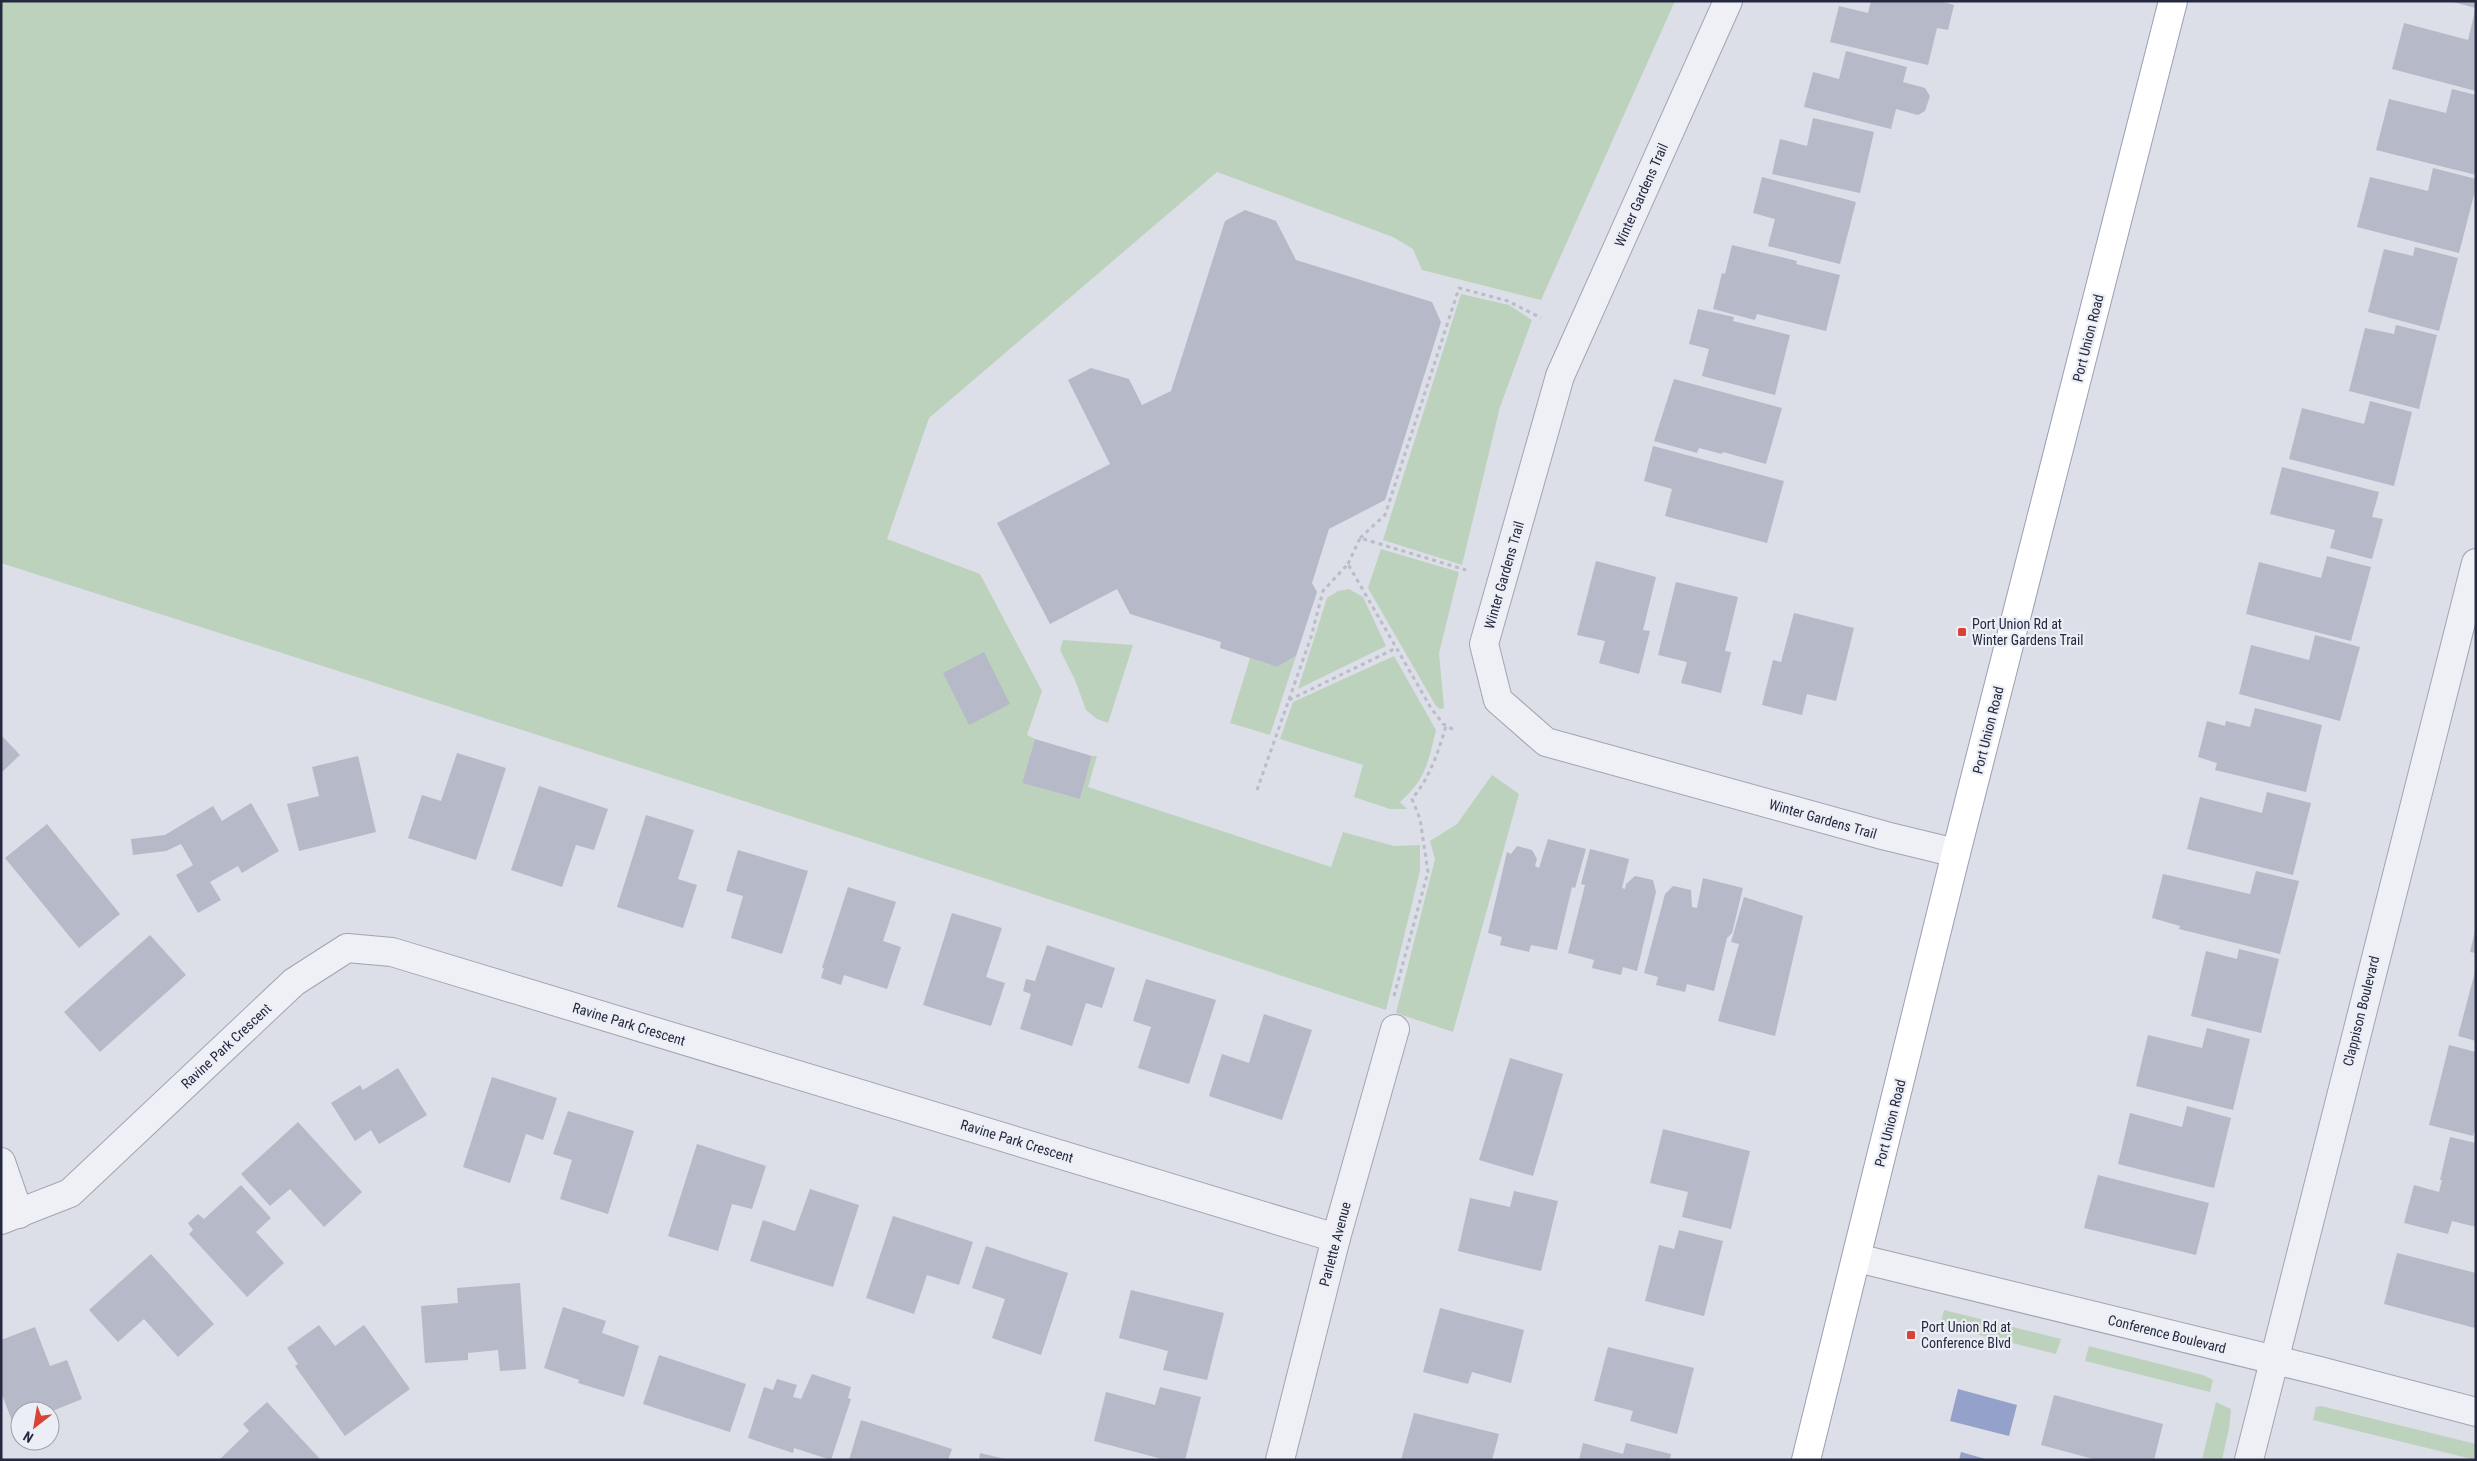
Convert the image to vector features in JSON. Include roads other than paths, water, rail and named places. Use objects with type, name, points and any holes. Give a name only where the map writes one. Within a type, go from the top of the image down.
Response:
[{"type":"main road","name":"Port Union Road","points":[[1806,1460],[1956,853],[2173,1]]},
{"type":"street","name":"Winter Gardens Trail","points":[[1728,1],[1560,376],[1484,644],[1498,700],[1546,742],[1886,836],[1956,853]]},
{"type":"street","name":"Clappison Boulevard","points":[[2249,1460],[2476,563]]},
{"type":"street","name":"Ravine Park Crescent","points":[[10,1217],[70,1193],[294,982],[347,948],[392,952],[1336,1238]]},
{"type":"street","name":"Parlette Avenue","points":[[1280,1460],[1336,1238],[1395,1029]]},
{"type":"street","points":[[1,1162],[10,1217]]},
{"type":"street","name":"Conference Boulevard","points":[[1857,1258],[2476,1412]]},
{"type":"water","points":[[1958,1389],[2017,1405],[2009,1436],[1950,1421]]},
{"type":"water","points":[[1961,1452],[1989,1460],[1959,1460]]},
{"type":"place","name":"Port Union Rd at Winter Gardens Trail","points":[[1962,632]]},
{"type":"place","name":"Port Union Rd at Conference Blvd","points":[[1911,1335]]}]
